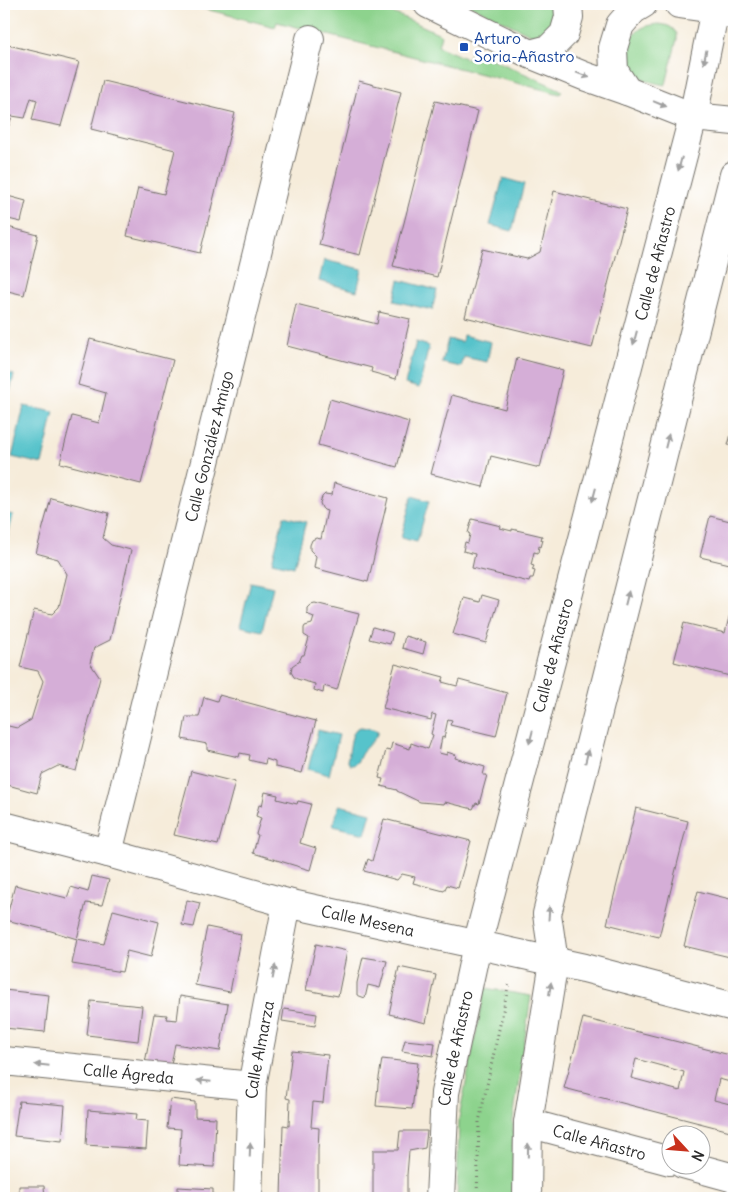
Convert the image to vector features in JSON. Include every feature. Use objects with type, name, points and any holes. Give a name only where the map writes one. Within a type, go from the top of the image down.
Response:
[{"type":"street","points":[[428,4],[530,54],[584,76],[693,117],[734,121]]},
{"type":"street","points":[[530,54],[549,49],[564,34],[569,17],[568,4]]},
{"type":"street","points":[[627,91],[614,71],[613,48],[620,25],[633,10],[644,4]]},
{"type":"street","points":[[679,4],[721,9]]},
{"type":"street","name":"Calle de Añastro","points":[[440,1198],[445,1093],[477,944],[721,9]]},
{"type":"street","name":"Calle González Amigo","points":[[108,853],[310,39]]},
{"type":"street","points":[[527,1198],[528,1122],[554,962],[547,914],[734,175]]},
{"type":"street","name":"Calle Mesena","points":[[4,826],[108,853],[287,904],[477,944],[734,1007]]},
{"type":"street","name":"Calle Almarza","points":[[248,1198],[252,1086],[287,904]]},
{"type":"street","name":"Calle Ágreda","points":[[4,1061],[252,1086]]},
{"type":"street","name":"Calle Añastro","points":[[528,1122],[660,1158]]},
{"type":"street","points":[[710,1171],[734,1178]]},
{"type":"path","points":[[477,1198],[479,1122],[509,983]]},
{"type":"green space","points":[[186,4],[364,4],[393,13],[440,34],[438,46],[467,59],[472,50],[562,92],[560,94],[277,22],[275,27]]},
{"type":"green space","points":[[467,4],[554,4],[555,22],[545,33],[532,35]]},
{"type":"green space","points":[[658,24],[669,26],[677,34],[665,85],[643,79],[639,76],[630,65],[628,55],[628,49],[635,34],[643,28]]},
{"type":"green space","points":[[485,988],[531,996],[513,1120],[513,1198],[457,1198],[459,1118]]},
{"type":"water","points":[[503,178],[524,184],[512,231],[490,225]]},
{"type":"water","points":[[324,260],[362,269],[357,291],[319,281]]},
{"type":"water","points":[[399,280],[437,290],[432,310],[394,301]]},
{"type":"water","points":[[463,335],[491,342],[487,362],[464,357],[461,367],[442,363],[448,339],[462,342]]},
{"type":"water","points":[[416,342],[429,346],[419,388],[405,384]]},
{"type":"water","points":[[4,372],[14,375],[4,414]]},
{"type":"water","points":[[24,406],[54,412],[42,464],[12,457]]},
{"type":"water","points":[[412,496],[429,501],[417,542],[401,538]]},
{"type":"water","points":[[4,513],[13,515],[4,552]]},
{"type":"water","points":[[284,516],[306,522],[294,567],[272,562]]},
{"type":"water","points":[[251,582],[273,587],[262,631],[240,626]]},
{"type":"water","points":[[361,727],[378,731],[376,737],[363,751],[357,762],[354,765],[350,765],[347,760],[351,739],[354,731]]},
{"type":"water","points":[[318,730],[339,735],[329,775],[308,769]]},
{"type":"water","points":[[339,805],[371,813],[365,834],[333,826]]},
{"type":"building","points":[[4,44],[79,62],[61,126],[32,120],[37,100],[31,98],[25,118],[12,116],[8,128],[4,127]]},
{"type":"building","points":[[103,81],[235,113],[200,253],[127,236],[138,188],[164,194],[175,150],[91,129]]},
{"type":"building","points":[[359,81],[401,92],[360,255],[319,245]]},
{"type":"building","points":[[435,101],[478,111],[437,277],[393,266]]},
{"type":"building","points":[[554,191],[627,209],[592,348],[465,317],[482,249],[527,259],[540,252]]},
{"type":"building","points":[[4,195],[26,201],[21,222],[4,218]]},
{"type":"building","points":[[4,226],[38,235],[24,295],[4,290]]},
{"type":"building","points":[[296,304],[377,324],[379,312],[410,319],[396,379],[371,372],[372,368],[287,346]]},
{"type":"building","points":[[90,339],[173,360],[141,484],[60,463],[72,416],[99,423],[106,393],[78,385]]},
{"type":"building","points":[[517,358],[563,370],[540,468],[491,456],[483,487],[431,474],[452,395],[505,409]]},
{"type":"building","points":[[330,399],[409,422],[397,467],[318,445]]},
{"type":"building","points":[[734,423],[734,446],[728,445]]},
{"type":"building","points":[[334,483],[388,498],[368,582],[314,568],[316,556],[310,550],[310,545],[312,540],[316,538],[321,539],[327,511],[322,508],[320,503],[325,494],[332,495]]},
{"type":"building","points":[[51,498],[109,513],[103,538],[111,545],[131,550],[110,640],[94,648],[90,663],[100,678],[76,771],[58,766],[42,774],[37,793],[4,784],[4,725],[17,728],[31,720],[43,681],[38,671],[20,667],[34,610],[52,614],[59,607],[67,574],[58,559],[36,553]]},
{"type":"building","points":[[710,516],[734,522],[734,565],[700,557]]},
{"type":"building","points":[[472,519],[501,526],[500,528],[512,531],[512,529],[542,536],[541,540],[543,540],[541,547],[539,546],[538,553],[534,552],[531,565],[534,566],[532,570],[535,571],[533,578],[530,578],[529,582],[472,568],[475,554],[463,551],[465,542],[468,543],[470,534],[468,533]]},
{"type":"building","points":[[482,595],[499,600],[486,643],[453,634],[464,598],[480,602]]},
{"type":"building","points":[[734,598],[734,677],[674,662],[684,623],[725,633]]},
{"type":"building","points":[[315,603],[359,614],[337,690],[324,686],[323,693],[314,690],[315,684],[297,679],[291,672],[292,666],[299,662],[302,655],[304,655],[309,638],[304,635],[304,628],[312,624],[314,617],[307,613],[307,608]]},
{"type":"building","points":[[373,627],[393,633],[390,644],[369,639]]},
{"type":"building","points":[[405,636],[426,642],[423,654],[402,648]]},
{"type":"building","points":[[395,664],[444,677],[442,682],[457,686],[459,680],[507,693],[496,736],[450,725],[452,720],[448,719],[444,738],[442,737],[439,753],[447,755],[447,752],[456,755],[455,758],[485,767],[483,775],[487,775],[479,804],[476,803],[473,809],[445,802],[444,804],[420,802],[397,790],[381,786],[383,779],[379,778],[386,750],[390,751],[392,743],[410,749],[411,743],[428,749],[433,735],[431,734],[436,715],[432,714],[431,720],[383,708]]},
{"type":"building","points":[[219,695],[316,721],[302,773],[275,767],[275,762],[266,759],[265,764],[249,760],[250,755],[240,753],[239,757],[207,750],[207,744],[182,739],[186,717],[199,717],[204,697],[217,701]]},
{"type":"building","points":[[191,771],[235,782],[218,845],[174,835]]},
{"type":"building","points":[[265,792],[278,795],[277,799],[297,804],[298,801],[311,804],[300,843],[316,848],[310,870],[253,853],[261,818],[256,816],[259,805],[262,806]]},
{"type":"building","points":[[636,808],[688,821],[659,937],[607,924]]},
{"type":"building","points":[[384,819],[471,841],[458,888],[447,885],[444,891],[413,883],[415,877],[402,874],[397,880],[364,871],[368,859],[372,861]]},
{"type":"building","points":[[92,876],[109,880],[102,905],[86,903],[77,939],[6,920],[15,885],[67,898],[71,887],[88,892]]},
{"type":"building","points":[[698,891],[734,900],[734,958],[684,946]]},
{"type":"building","points":[[187,900],[200,903],[194,927],[182,925]]},
{"type":"building","points":[[113,910],[159,922],[151,957],[127,951],[122,972],[72,964],[77,939],[104,944]]},
{"type":"building","points":[[207,927],[241,934],[230,992],[195,985]]},
{"type":"building","points":[[316,944],[347,951],[338,996],[306,990]]},
{"type":"building","points":[[363,957],[387,961],[380,988],[368,985],[365,998],[357,995],[357,983]]},
{"type":"building","points":[[399,967],[436,975],[426,1023],[389,1014]]},
{"type":"building","points":[[4,990],[49,995],[45,1032],[4,1028]]},
{"type":"building","points":[[180,996],[228,1004],[220,1051],[175,1044],[171,1065],[145,1063],[154,1014],[167,1015],[166,1019],[177,1020]]},
{"type":"building","points":[[91,1001],[142,1006],[138,1041],[87,1035]]},
{"type":"building","points":[[284,1009],[317,1014],[315,1026],[282,1021]]},
{"type":"building","points":[[583,1018],[734,1056],[734,1083],[719,1079],[714,1100],[734,1105],[734,1132],[710,1126],[710,1124],[703,1124],[564,1088]],"holes":[[[636,1059],[684,1072],[680,1091],[631,1078]]]},
{"type":"building","points":[[405,1040],[435,1043],[433,1056],[402,1051]]},
{"type":"building","points":[[292,1051],[328,1055],[323,1103],[313,1102],[311,1127],[319,1128],[318,1198],[281,1198],[283,1125],[289,1126],[290,1099],[286,1098]]},
{"type":"building","points":[[382,1059],[418,1063],[412,1109],[376,1106]]},
{"type":"building","points":[[170,1099],[195,1102],[195,1117],[216,1118],[214,1167],[179,1165],[181,1129],[167,1128]]},
{"type":"building","points":[[19,1101],[65,1105],[62,1141],[14,1136]]},
{"type":"building","points":[[88,1110],[137,1114],[136,1120],[148,1121],[146,1149],[86,1145]]},
{"type":"building","points":[[400,1131],[427,1131],[425,1148],[409,1151],[407,1198],[373,1198],[373,1150],[398,1150]]},
{"type":"building","points":[[19,1186],[44,1186],[45,1198],[19,1198]]},
{"type":"building","points":[[178,1187],[213,1189],[213,1198],[178,1198]]},
{"type":"place","name":"Arturo Soria-Añastro","points":[[464,47]]}]
